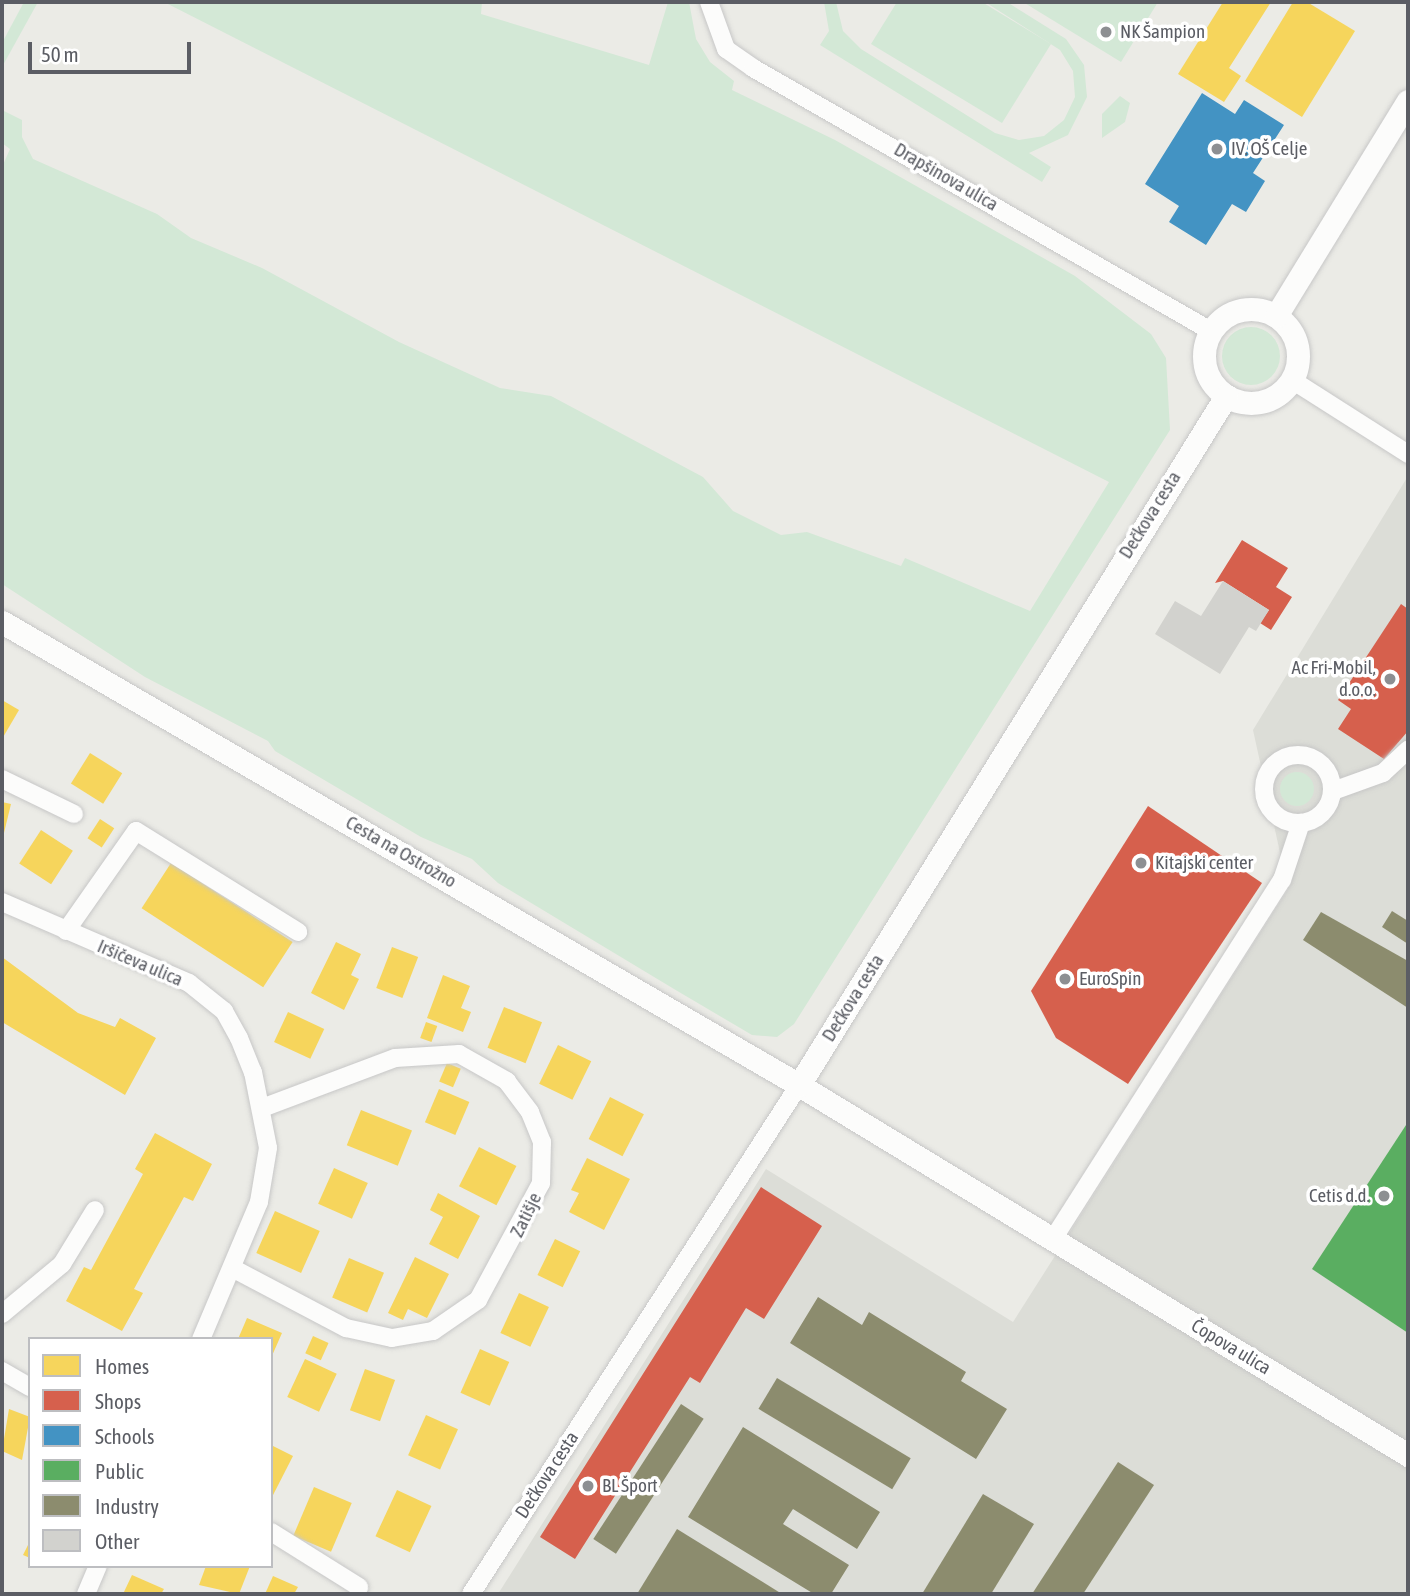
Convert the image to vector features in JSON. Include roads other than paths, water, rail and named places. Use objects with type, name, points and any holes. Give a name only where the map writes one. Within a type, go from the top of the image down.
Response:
[{"type":"street","name":"Drapšinova ulica","points":[[709,2],[726,49],[753,68],[1211,331]]},
{"type":"street","points":[[1276,316],[1408,101]]},
{"type":"street","points":[[1233,312],[1276,316],[1298,352],[1292,380],[1270,400],[1226,397],[1204,360],[1211,331],[1233,312]]},
{"type":"street","points":[[1292,380],[1408,454]]},
{"type":"street","name":"Dečkova cesta","points":[[471,1594],[799,1085],[1226,397]]},
{"type":"street","name":"Cesta na Ostrožno","points":[[2,622],[799,1085],[1054,1239]]},
{"type":"street","points":[[1333,792],[1329,772],[1316,759],[1287,756],[1271,767],[1264,786],[1268,805],[1282,819],[1301,823],[1319,816],[1333,792],[1383,773],[1408,750]]},
{"type":"street","points":[[2,779],[74,814]]},
{"type":"street","points":[[1054,1239],[1282,880],[1301,823]]},
{"type":"street","points":[[65,930],[136,831],[298,932]]},
{"type":"street","name":"Iršičeva ulica","points":[[2,902],[189,983],[224,1011],[253,1072],[268,1148],[259,1202],[234,1269],[202,1337]]},
{"type":"street","name":"Zatišje","points":[[234,1269],[346,1328],[392,1338],[433,1331],[478,1300],[541,1183],[542,1142],[530,1112],[507,1081],[459,1054],[395,1058],[262,1108]]},
{"type":"street","points":[[2,1314],[62,1264],[95,1210]]},
{"type":"street","name":"Čopova ulica","points":[[1054,1239],[1408,1455]]},
{"type":"street","points":[[2,1371],[28,1386]]},
{"type":"street","points":[[273,1533],[359,1587]]},
{"type":"street","points":[[86,1594],[97,1568]]},
{"type":"place","name":"NK Šampion","points":[[1106,32]]},
{"type":"place","name":"IV. OŠ Celje","points":[[1217,149]]},
{"type":"place","name":"Ac Fri-Mobil, d.o.o.","points":[[1390,679]]},
{"type":"place","name":"Kitajski center","points":[[1141,863]]},
{"type":"place","name":"EuroSpin","points":[[1065,979]]},
{"type":"place","name":"Cetis d.d.","points":[[1384,1196]]},
{"type":"place","name":"BL Šport","points":[[588,1486]]}]
